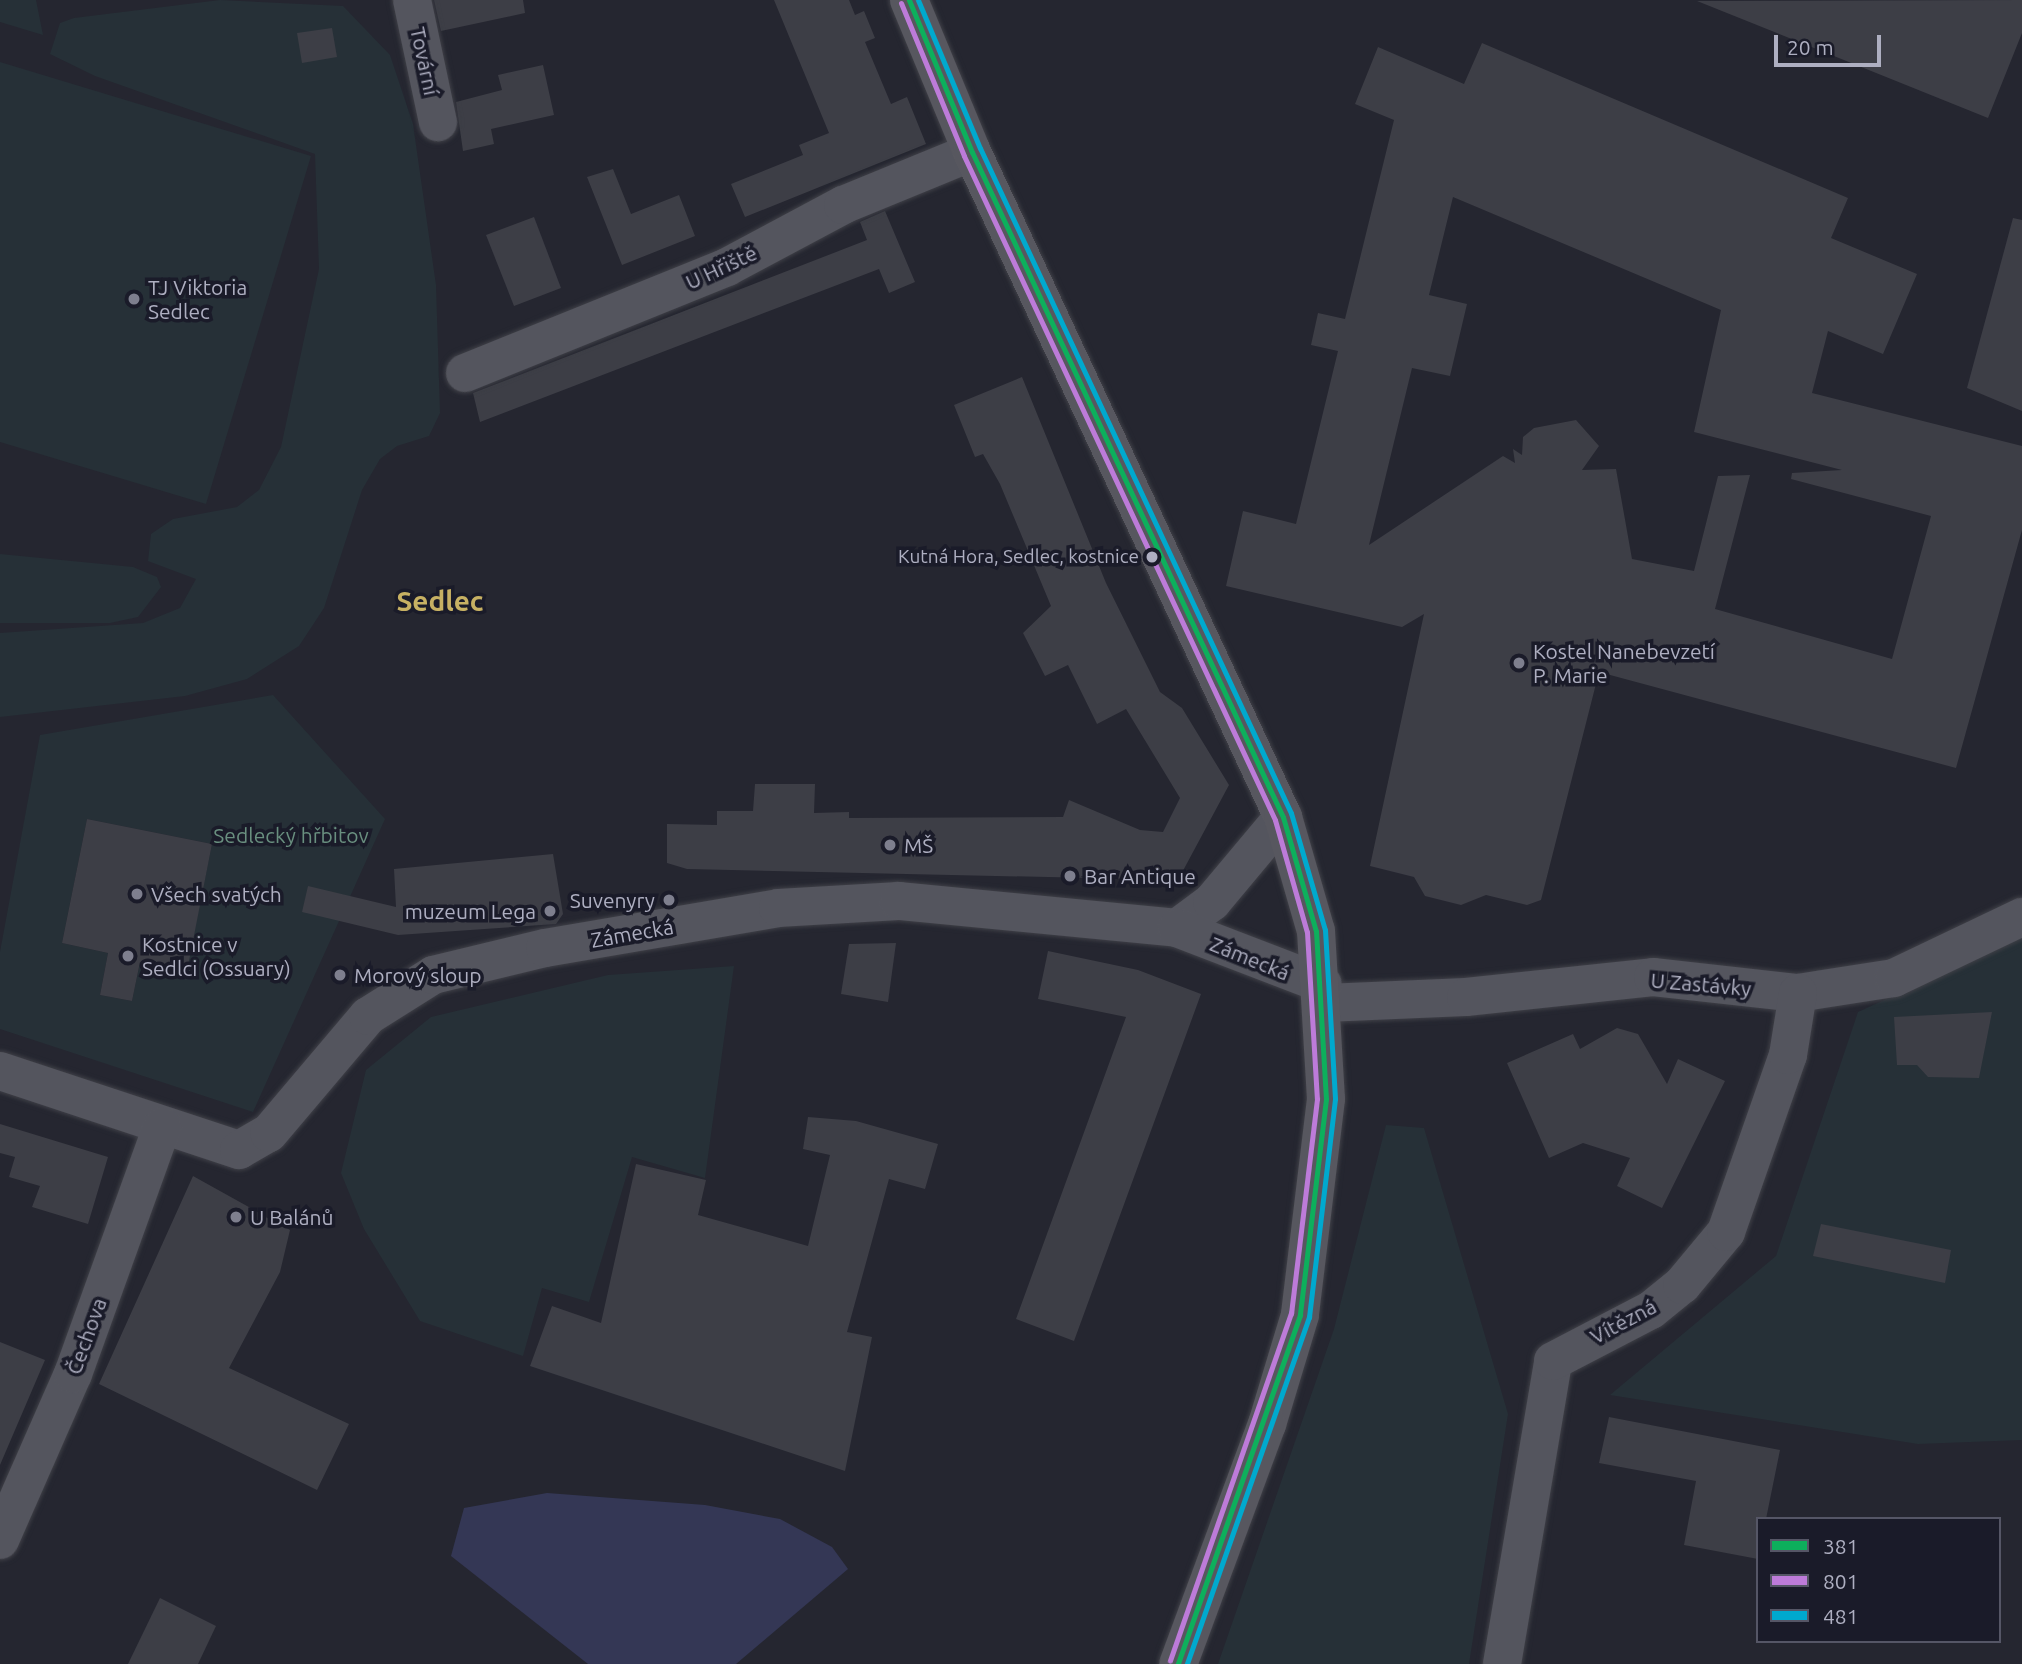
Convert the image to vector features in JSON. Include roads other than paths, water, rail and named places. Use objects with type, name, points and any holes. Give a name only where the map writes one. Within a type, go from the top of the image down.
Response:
[{"type":"main road","points":[[909,0],[972,152],[1283,817],[1309,898],[1324,994],[1324,1130],[1300,1315],[1268,1424],[1178,1664]]},
{"type":"street","name":"Tovární","points":[[412,0],[438,122]]},
{"type":"street","name":"U Hřiště","points":[[465,373],[727,267],[843,205],[972,152]]},
{"type":"street","name":"Zámecká","points":[[1177,928],[1212,902],[1283,817]]},
{"type":"street","name":"Zámecká","points":[[0,1071],[239,1150],[269,1133],[345,1040],[401,992],[433,975],[545,948],[778,908],[898,901],[1177,928],[1324,994]]},
{"type":"street","name":"U Zastávky","points":[[1324,994],[1466,997],[1653,977],[1798,993],[1894,978],[2022,917]]},
{"type":"street","name":"Vítězná","points":[[1502,1664],[1553,1361],[1651,1310],[1682,1285],[1726,1232],[1788,1055],[1798,993]]},
{"type":"street","name":"Čechova","points":[[0,1541],[73,1374],[162,1126]]},
{"type":"water","points":[[547,1493],[705,1505],[780,1519],[832,1547],[848,1569],[736,1664],[588,1664],[451,1556],[464,1508]]},
{"type":"place","name":"TJ Viktoria Sedlec","points":[[134,299]]},
{"type":"place","name":"Kutná Hora, Sedlec, kostnice","points":[[1152,557]]},
{"type":"place","name":"Kostel Nanebevzetí P. Marie","points":[[1519,663]]},
{"type":"place","name":"MŠ","points":[[890,845]]},
{"type":"place","name":"Bar Antique","points":[[1070,876]]},
{"type":"place","name":"Všech svatých","points":[[137,894]]},
{"type":"place","name":"Suvenyry","points":[[669,900]]},
{"type":"place","name":"muzeum Lega","points":[[550,911]]},
{"type":"place","name":"Kostnice v Sedlci (Ossuary)","points":[[128,956]]},
{"type":"place","name":"Morový sloup","points":[[340,975]]},
{"type":"place","name":"U Balánů","points":[[236,1217]]},
{"type":"district","name":"Sedlec","points":[[440,601]]},
{"type":"park label","name":"Sedlecký hřbitov","points":[[291,835]]}]
